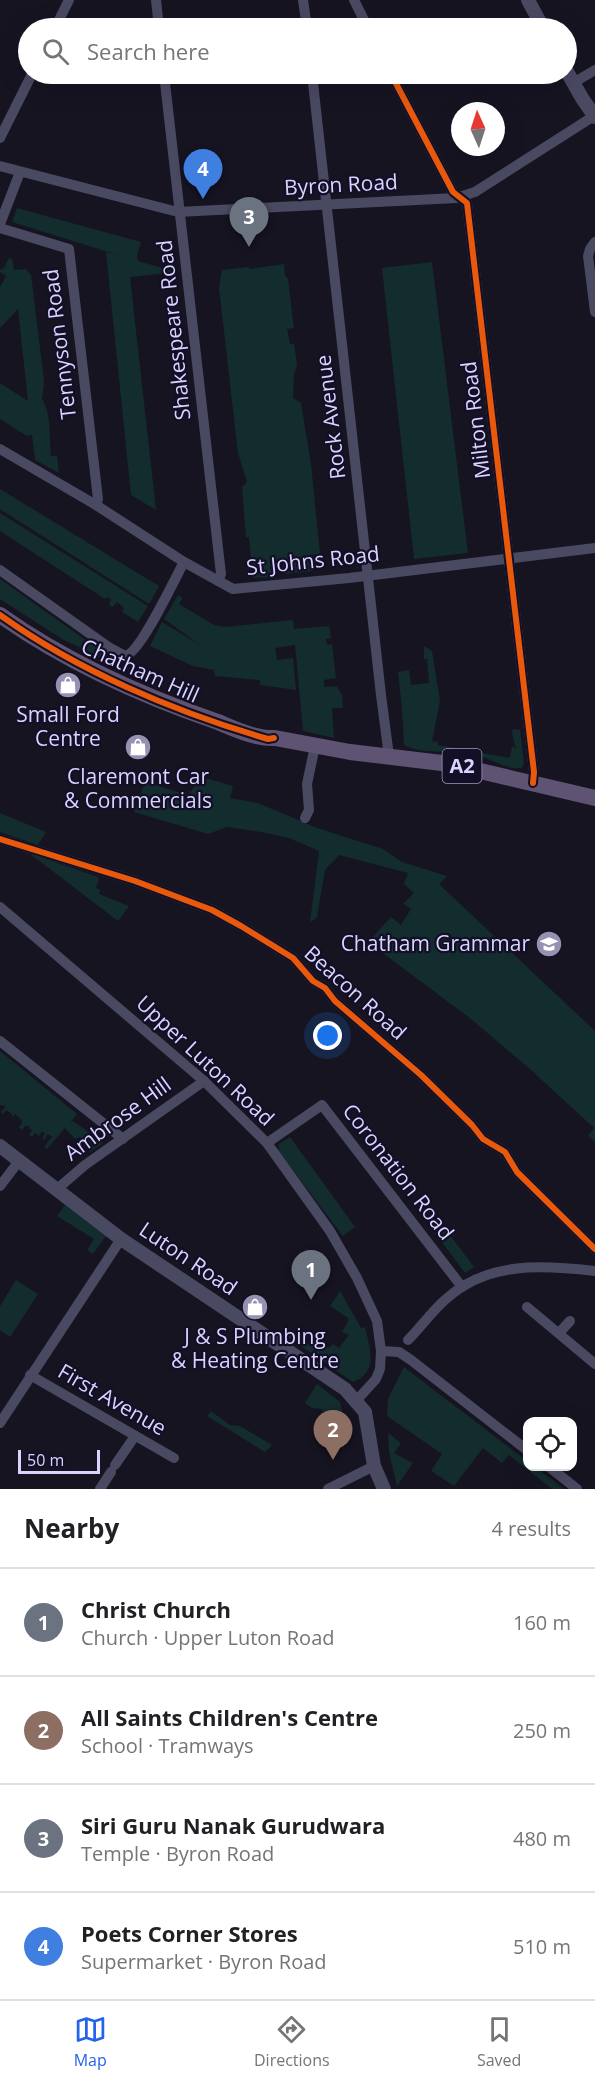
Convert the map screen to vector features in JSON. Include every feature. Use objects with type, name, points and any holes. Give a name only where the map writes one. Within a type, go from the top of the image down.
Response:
[{"type":"main road","name":"Chatham Hill","points":[[0,615],[61,654],[167,704],[268,739],[389,756]]},
{"type":"main road","name":"A2","points":[[389,756],[456,765],[595,798]]},
{"type":"street","points":[[60,18],[69,0]]},
{"type":"street","points":[[156,0],[158,18]]},
{"type":"street","points":[[303,0],[306,18]]},
{"type":"street","points":[[354,0],[363,18]]},
{"type":"street","points":[[528,0],[538,18]]},
{"type":"street","points":[[577,74],[595,70]]},
{"type":"street","points":[[0,138],[27,84]]},
{"type":"street","name":"Shakespeare Road","points":[[165,84],[222,574],[219,581]]},
{"type":"street","name":"Rock Avenue","points":[[313,84],[389,756]]},
{"type":"street","name":"Milton Road","points":[[396,84],[453,192],[465,200],[467,205],[534,774],[533,783]]},
{"type":"street","points":[[575,84],[595,117]]},
{"type":"street","name":"Byron Road","points":[[0,166],[181,212],[460,197],[475,192],[595,117]]},
{"type":"street","points":[[0,226],[20,172]]},
{"type":"street","name":"Tennyson Road","points":[[0,226],[69,249],[98,500],[96,505]]},
{"type":"street","points":[[595,242],[588,256],[595,312]]},
{"type":"street","name":"St Johns Road","points":[[0,449],[230,588],[239,589],[369,575],[595,548]]},
{"type":"street","points":[[0,570],[110,648],[126,656],[131,654],[141,641],[184,562]]},
{"type":"street","points":[[305,818],[309,810],[307,784],[315,746]]},
{"type":"street","name":"Beacon Road","points":[[0,839],[99,869],[189,900],[235,922],[292,958],[312,980],[326,988],[335,1001],[421,1075],[472,1125],[483,1140],[505,1152],[517,1172],[595,1249]]},
{"type":"street","name":"Upper Luton Road","points":[[0,907],[204,1081],[267,1143],[330,1231],[357,1278],[376,1321],[381,1351],[380,1368],[376,1379],[356,1401]]},
{"type":"street","points":[[0,1041],[123,1139]]},
{"type":"street","name":"Ambrose Hill","points":[[56,1190],[86,1165],[204,1081]]},
{"type":"street","name":"Coronation Road","points":[[267,1143],[322,1105],[462,1287]]},
{"type":"street","name":"Luton Road","points":[[0,1146],[121,1239],[335,1382],[356,1401]]},
{"type":"street","points":[[0,1186],[19,1161]]},
{"type":"street","points":[[0,1423],[121,1239]]},
{"type":"street","points":[[408,1340],[446,1299],[462,1287],[485,1275],[512,1268],[556,1267],[595,1271]]},
{"type":"street","points":[[527,1307],[595,1364]]},
{"type":"street","points":[[559,1333],[570,1321]]},
{"type":"street","points":[[381,1351],[399,1352],[411,1360],[523,1447]]},
{"type":"street","name":"First Avenue","points":[[30,1375],[174,1458]]},
{"type":"street","points":[[356,1401],[365,1412],[374,1466],[384,1489]]},
{"type":"street","points":[[100,1489],[135,1436]]},
{"type":"street","points":[[328,1489],[374,1466]]},
{"type":"street","points":[[553,1471],[577,1489]]},
{"type":"green space","points":[[17,208],[141,242],[137,255],[138,261],[177,272],[130,277],[156,510],[131,495],[106,252],[121,256],[12,222]]},
{"type":"green space","points":[[9,258],[12,259],[14,270],[26,269],[31,275],[43,372],[42,399],[49,419],[51,456],[57,456],[59,473],[35,460],[32,435],[27,436],[0,419],[0,383],[28,401],[18,309],[0,328],[0,287],[6,276],[0,270],[4,268]]},
{"type":"green space","points":[[432,262],[468,553],[414,559],[382,268]]},
{"type":"green space","points":[[284,264],[294,328],[287,329],[290,344],[294,344],[297,364],[293,398],[301,403],[311,464],[320,554],[311,555],[313,571],[284,574],[283,560],[270,561],[272,577],[253,578],[249,537],[246,537],[242,487],[247,482],[238,453],[219,288],[222,270]]},
{"type":"green space","points":[[0,489],[159,586],[149,604],[0,509]]},
{"type":"green space","points":[[0,513],[148,606],[138,622],[122,612],[124,608],[117,602],[112,607],[109,605],[111,599],[107,597],[105,599],[0,531]]},
{"type":"green space","points":[[0,579],[115,661],[120,667],[62,639],[0,599]]},
{"type":"green space","points":[[178,595],[183,598],[179,604],[214,625],[226,627],[293,620],[294,629],[329,626],[331,638],[326,639],[327,645],[332,644],[336,678],[324,680],[324,687],[337,686],[342,695],[343,708],[332,708],[334,738],[303,731],[295,645],[275,648],[277,660],[293,658],[296,690],[260,685],[260,680],[215,676],[214,670],[193,666],[150,646],[162,622],[200,645],[164,619]]},
{"type":"green space","points":[[424,646],[432,651],[440,701],[432,741],[438,742],[438,745],[510,758],[512,746],[516,749],[513,729],[520,730],[524,763],[522,768],[510,767],[469,753],[428,751],[404,745],[398,672],[409,670],[411,685],[429,683]]},
{"type":"green space","points":[[202,777],[233,786],[230,798],[258,803],[317,828],[383,849],[402,862],[447,876],[439,884],[595,1031],[595,1142],[588,1136],[594,1128],[531,1070],[471,1019],[368,942],[391,917],[401,925],[411,909],[403,904],[414,893],[404,884],[408,873],[339,855],[325,870],[317,917],[310,923],[319,851],[289,838],[261,832],[227,827],[208,834],[134,812],[145,782],[188,795]]},
{"type":"green space","points":[[0,813],[46,832],[38,845],[0,832]]},
{"type":"green space","points":[[29,853],[98,877],[96,888],[100,890],[99,894],[129,906],[118,921]]},
{"type":"green space","points":[[0,1051],[77,1114],[70,1123],[73,1121],[103,1143],[90,1152],[80,1137],[75,1139],[65,1128],[47,1149],[44,1147],[52,1137],[48,1134],[44,1140],[42,1138],[45,1134],[42,1131],[39,1136],[35,1133],[32,1137],[29,1135],[32,1130],[30,1126],[25,1126],[22,1130],[19,1127],[22,1123],[21,1119],[15,1114],[12,1117],[12,1114],[6,1110],[3,1114],[1,1112],[6,1106],[0,1105]]},
{"type":"green space","points":[[290,1137],[355,1227],[343,1236],[279,1152],[279,1144]]},
{"type":"green space","points":[[65,1205],[106,1236],[93,1254],[87,1250],[94,1239],[57,1216]]},
{"type":"green space","points":[[443,1223],[474,1267],[465,1273],[433,1230]]},
{"type":"green space","points":[[16,1280],[38,1294],[10,1337],[0,1330],[0,1306]]},
{"type":"green space","points":[[340,1291],[361,1328],[365,1327],[370,1351],[370,1366],[367,1372],[353,1382],[285,1335],[288,1330],[308,1344],[313,1338],[329,1348],[333,1344],[339,1348],[349,1335],[342,1332],[348,1318],[330,1306]]},
{"type":"green space","points":[[404,1367],[523,1458],[523,1466],[509,1455],[502,1463],[483,1448],[454,1486],[431,1471],[442,1454],[387,1416],[388,1399]]},
{"type":"green space","points":[[317,1384],[340,1402],[349,1439],[336,1445],[322,1423],[326,1415],[321,1409],[312,1408],[305,1403]]},
{"type":"green space","points":[[211,1411],[230,1425],[240,1426],[272,1445],[265,1452],[207,1416]]},
{"type":"green space","points":[[388,1433],[401,1443],[394,1453],[413,1463],[397,1486],[389,1452]]},
{"type":"green space","points":[[529,1471],[540,1471],[564,1489],[552,1489]]},
{"type":"cycle path","points":[[396,84],[453,192],[467,203],[534,772],[533,783]]},
{"type":"cycle path","points":[[0,615],[62,654],[128,688],[233,728],[268,739],[274,738]]},
{"type":"cycle path","points":[[0,839],[135,881],[212,910],[293,958],[313,981],[325,988],[335,1001],[421,1075],[472,1125],[483,1139],[505,1152],[517,1172],[595,1249]]},
{"type":"place","name":"Poets Corner Stores","points":[[203,199]]},
{"type":"place","name":"Siri Guru Nanak Gurudwara","points":[[249,247]]},
{"type":"place","name":"Small Ford Centre","points":[[68,685]]},
{"type":"place","name":"Claremont Car & Commercials","points":[[138,747]]},
{"type":"place","name":"Chatham Grammar","points":[[549,944]]},
{"type":"place","name":"Christ Church","points":[[311,1300]]},
{"type":"place","name":"J & S Plumbing & Heating Centre","points":[[255,1307]]},
{"type":"place","name":"All Saints Children's Centre","points":[[333,1460]]}]
